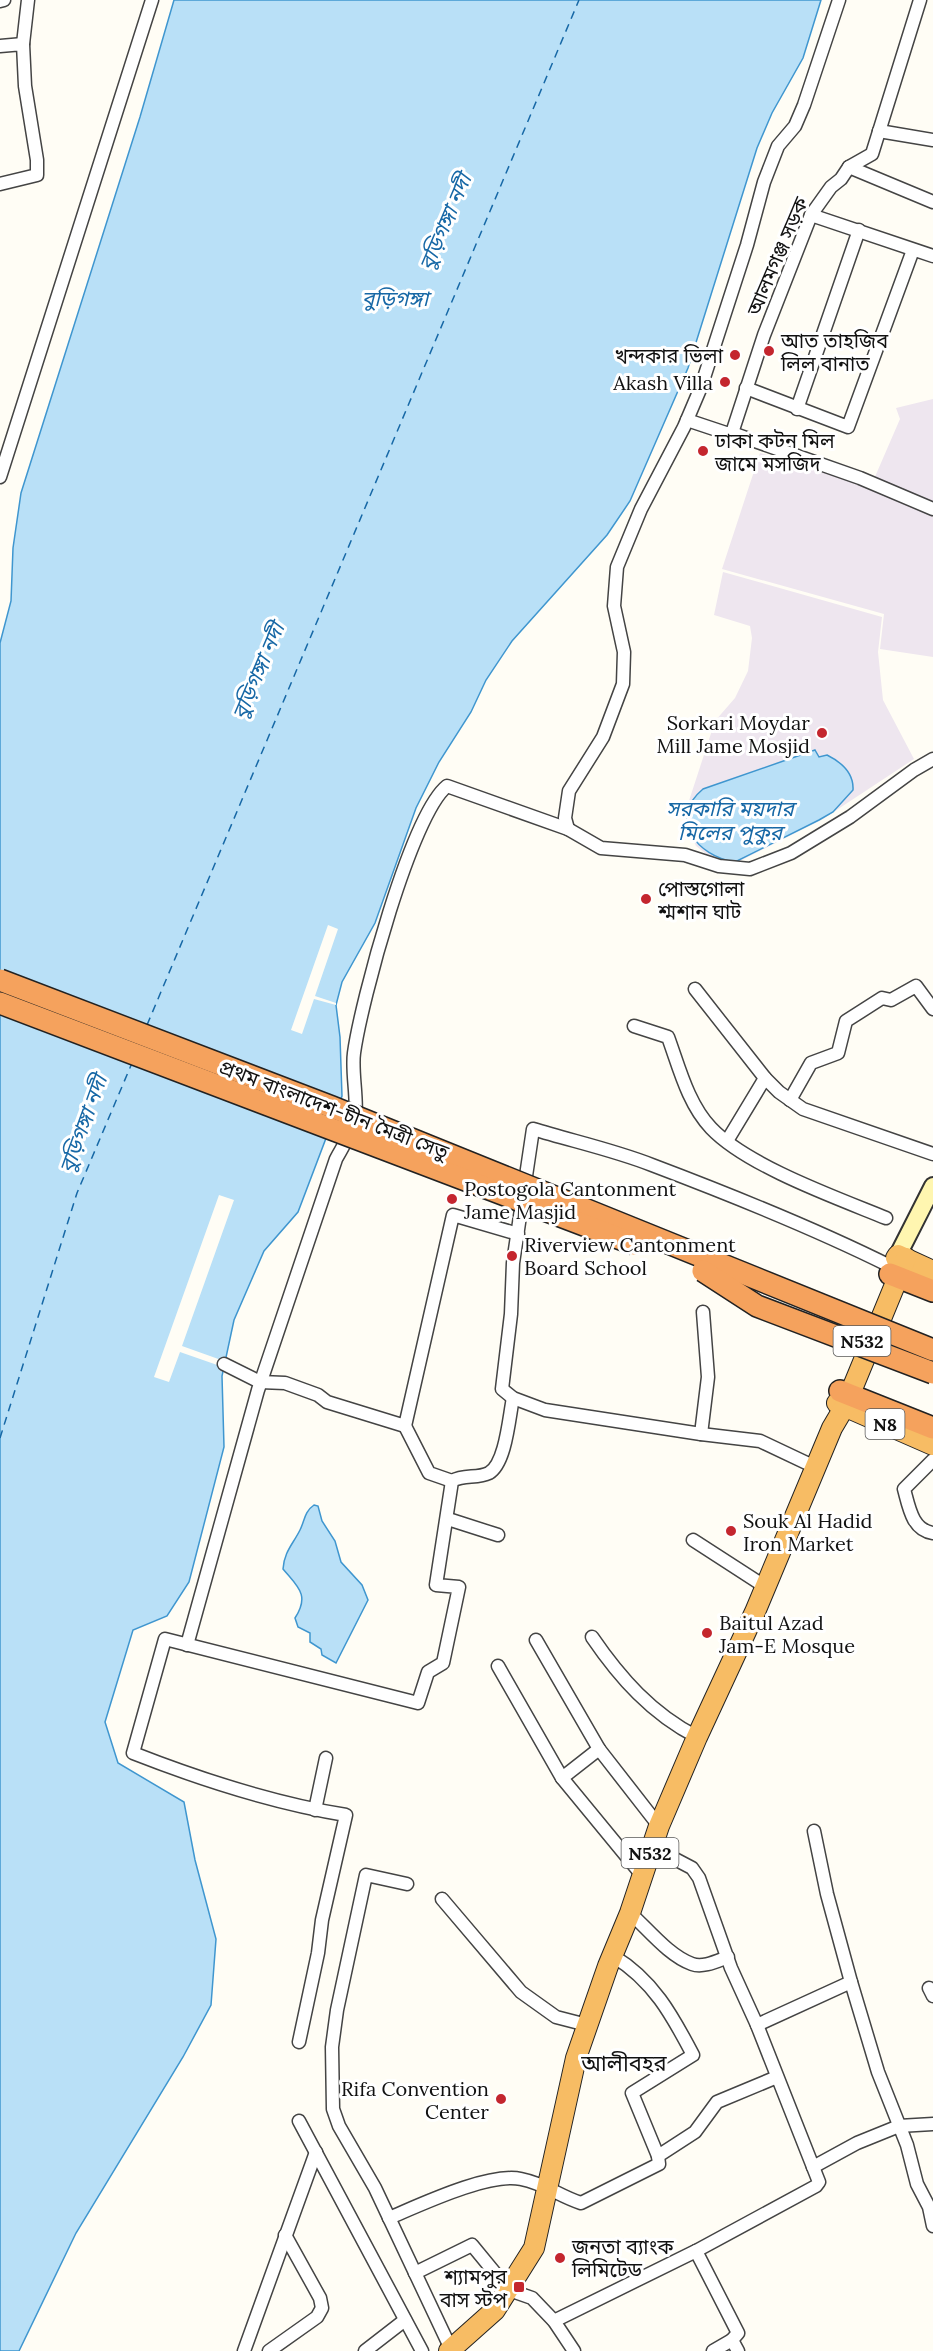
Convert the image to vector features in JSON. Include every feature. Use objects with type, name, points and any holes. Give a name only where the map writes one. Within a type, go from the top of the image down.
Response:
[{"type":"highway","name":"প্রথম বাংলাদেশ-চীন মৈত্রী সেতু","points":[[0,980],[343,1112],[706,1265],[933,1350]]},
{"type":"highway","points":[[0,1004],[706,1265],[933,1364]]},
{"type":"highway","points":[[706,1265],[772,1272],[933,1336]]},
{"type":"highway","points":[[706,1265],[756,1306],[933,1373]]},
{"type":"highway","points":[[897,1267],[933,1271]]},
{"type":"highway","points":[[897,1267],[933,1284]]},
{"type":"highway","points":[[897,1267],[933,1291]]},
{"type":"highway","name":"N532","points":[[450,2350],[495,2310],[534,2248],[576,2058],[630,1913],[641,1874],[697,1737],[755,1612],[897,1267]]},
{"type":"highway","points":[[845,1393],[933,1417]]},
{"type":"highway","points":[[845,1393],[933,1428]]},
{"type":"highway","name":"N8","points":[[845,1393],[933,1445]]},
{"type":"main road","points":[[897,1267],[911,1229],[933,1186]]},
{"type":"street","points":[[0,184],[37,175],[37,160],[25,86],[23,44],[28,0]]},
{"type":"street","points":[[0,477],[152,0]]},
{"type":"street","points":[[568,829],[565,818],[569,791],[603,737],[623,684],[624,652],[614,606],[617,567],[658,472],[687,420],[717,341],[764,182],[778,146],[795,126],[804,105],[839,0]]},
{"type":"street","name":"আলমগঞ্জ সড়ক","points":[[732,433],[746,388],[811,215],[831,187],[841,180],[849,168],[872,154],[920,0]]},
{"type":"street","points":[[0,46],[23,44]]},
{"type":"street","points":[[879,131],[933,140]]},
{"type":"street","points":[[849,168],[933,202]]},
{"type":"street","points":[[811,215],[933,256]]},
{"type":"street","points":[[797,409],[859,230]]},
{"type":"street","points":[[746,388],[848,427],[913,250]]},
{"type":"street","points":[[687,420],[729,435],[732,433],[860,478],[933,509]]},
{"type":"street","points":[[187,1645],[260,1382],[336,1159],[354,1124],[354,1054],[375,959],[405,869],[438,794],[447,786],[568,829],[601,848],[685,855],[719,866],[750,869],[791,853],[850,817],[914,770],[933,759]]},
{"type":"street","points":[[790,1100],[811,1063],[838,1053],[846,1021],[882,998],[891,1000],[916,986],[933,1009]]},
{"type":"street","points":[[695,989],[765,1078],[790,1100],[803,1109],[933,1154]]},
{"type":"street","points":[[634,1026],[668,1037],[696,1106],[711,1127],[727,1141],[810,1187],[886,1218]]},
{"type":"street","points":[[727,1141],[765,1078]]},
{"type":"street","points":[[815,1467],[760,1440],[701,1434],[545,1410],[513,1398],[502,1389],[518,1234],[533,1129],[651,1164],[725,1191],[817,1229],[897,1267]]},
{"type":"street","points":[[452,1481],[429,1473],[405,1426],[453,1215],[518,1234]]},
{"type":"street","points":[[701,1434],[708,1377],[703,1311]]},
{"type":"street","points":[[224,1364],[260,1382],[285,1383],[318,1395],[327,1402],[405,1426]]},
{"type":"street","points":[[452,1481],[462,1475],[488,1473],[500,1463],[513,1398]]},
{"type":"street","points":[[933,1460],[904,1489],[915,1523],[924,1532],[933,1533]]},
{"type":"street","points":[[300,2042],[318,1953],[322,1920],[346,1815],[315,1810],[212,1783],[133,1753],[165,1638],[418,1703],[428,1672],[443,1663],[459,1587],[436,1585],[448,1519],[452,1481]]},
{"type":"street","points":[[448,1519],[498,1535]]},
{"type":"street","points":[[693,1540],[764,1586]]},
{"type":"street","points":[[592,1637],[611,1665],[643,1699],[677,1727],[697,1737]]},
{"type":"street","points":[[536,1640],[599,1749],[659,1826]]},
{"type":"street","points":[[498,1666],[562,1778],[641,1874]]},
{"type":"street","points":[[562,1778],[599,1749]]},
{"type":"street","points":[[315,1810],[326,1758]]},
{"type":"street","points":[[814,1831],[827,1894],[878,2072],[933,2226]]},
{"type":"street","points":[[554,2320],[696,2250],[816,2186],[819,2182],[728,1957],[699,1878],[692,1869],[652,1847]]},
{"type":"street","points":[[407,1884],[366,1875],[346,1959],[332,2046],[333,2109],[339,2126],[416,2273],[450,2350]]},
{"type":"street","points":[[442,1899],[503,1974],[521,1992],[556,2017],[587,2025]]},
{"type":"street","points":[[630,1913],[672,1951],[693,1965],[709,1964],[728,1957]]},
{"type":"street","points":[[389,2218],[464,2188],[492,2180],[518,2178],[548,2186],[567,2198],[581,2203],[611,2186],[650,2171],[659,2164],[658,2156],[632,2093],[693,2055],[665,2003],[635,1969],[613,1956]]},
{"type":"street","points":[[757,2025],[851,1982]]},
{"type":"street","points":[[658,2156],[695,2132],[717,2102],[777,2077]]},
{"type":"street","points":[[299,2121],[422,2351]]},
{"type":"street","points":[[813,2167],[857,2143],[899,2126],[933,2124]]},
{"type":"street","points":[[244,2351],[316,2152]]},
{"type":"street","points":[[269,2351],[317,2316],[322,2308],[320,2298],[285,2235]]},
{"type":"street","points":[[416,2273],[472,2246],[509,2290],[532,2298],[554,2320],[574,2351]]},
{"type":"street","points":[[696,2250],[738,2333],[735,2345],[713,2351]]},
{"type":"street","points":[[365,2351],[405,2320]]},
{"type":"shaded area","points":[[933,399],[933,657],[880,649],[884,614],[722,569],[760,453],[860,480],[871,486],[900,419],[896,408]]},
{"type":"shaded area","points":[[723,572],[882,617],[878,652],[883,700],[914,759],[823,819],[736,863],[714,860],[696,846],[688,829],[686,810],[715,721],[735,698],[748,671],[752,638],[750,626],[714,615]]},
{"type":"water","name":"বুড়িগঙ্গা","points":[[174,0],[821,0],[803,58],[772,113],[757,148],[688,368],[630,501],[607,535],[512,641],[486,680],[471,712],[439,762],[416,808],[375,923],[342,982],[336,1005],[340,1037],[342,1096],[298,1212],[264,1251],[234,1320],[222,1376],[224,1447],[189,1582],[167,1616],[133,1630],[105,1722],[118,1763],[184,1802],[195,1860],[216,1939],[211,2005],[183,2057],[76,2233],[19,2351],[0,2351],[0,643],[11,601],[13,548],[21,493],[140,117]]},
{"type":"water","name":"সরকারি ময়দার মিলের পুকুর","points":[[815,750],[819,757],[827,755],[846,769],[853,784],[853,790],[833,812],[735,862],[709,852],[691,834],[687,824],[687,812],[692,801],[703,789]]},
{"type":"water","points":[[314,1505],[318,1506],[322,1521],[335,1541],[341,1562],[362,1585],[368,1600],[336,1663],[322,1655],[321,1649],[310,1642],[310,1633],[298,1627],[295,1618],[302,1603],[302,1597],[297,1586],[283,1569],[287,1553],[300,1530],[306,1513]]},
{"type":"pier","points":[[328,925],[338,929],[315,996],[336,1003],[336,1005],[314,999],[302,1034],[291,1030]]},
{"type":"pier","points":[[219,1195],[234,1200],[182,1346],[224,1361],[223,1367],[180,1352],[169,1382],[154,1377]]},
{"type":"ferry route","points":[[147,1025],[579,0]]},
{"type":"ferry route","points":[[0,1438],[77,1193],[132,1063]]},
{"type":"place","name":"আত তাহজিব লিল বানাত","points":[[769,351]]},
{"type":"place","name":"খন্দকার ভিলা","points":[[735,355]]},
{"type":"place","name":"Akash Villa","points":[[725,382]]},
{"type":"place","name":"ঢাকা কটন মিল জামে মসজিদ","points":[[703,451]]},
{"type":"place","name":"Sorkari Moydar Mill Jame Mosjid","points":[[822,733]]},
{"type":"place","name":"পোস্তগোলা শ্মশান ঘাট","points":[[646,899]]},
{"type":"place","name":"Postogola Cantonment Jame Masjid","points":[[452,1199]]},
{"type":"place","name":"Riverview Cantonment Board School","points":[[512,1256]]},
{"type":"place","name":"Souk Al Hadid Iron Market","points":[[731,1531]]},
{"type":"place","name":"Baitul Azad Jam-E Mosque","points":[[707,1633]]},
{"type":"place","name":"Rifa Convention Center","points":[[501,2099]]},
{"type":"place","name":"জনতা ব্যাংক লিমিটেড","points":[[560,2258]]},
{"type":"place","name":"শ্যামপুর বাস স্টপ","points":[[519,2287]]},
{"type":"district","name":"আলীবহর","points":[[624,2063]]},
{"type":"water label","name":"বুড়িগঙ্গা নদী","points":[[445,222]]},
{"type":"water label","name":"বুড়িগঙ্গা নদী","points":[[258,671]]},
{"type":"water label","name":"বুড়িগঙ্গা নদী","points":[[83,1124]]}]
